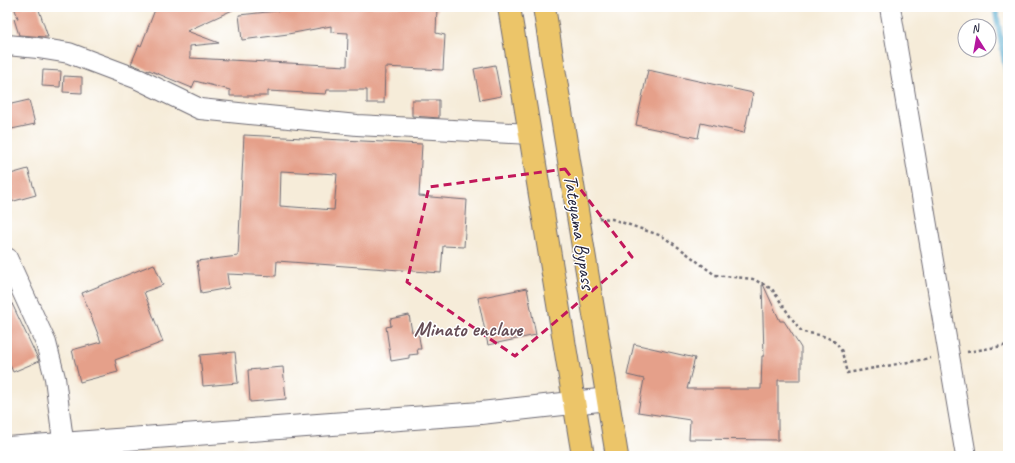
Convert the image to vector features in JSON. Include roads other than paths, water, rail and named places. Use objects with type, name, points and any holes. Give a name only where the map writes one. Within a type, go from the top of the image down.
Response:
[{"type":"highway","name":"Tateyama Bypass","points":[[509,7],[583,456]]},
{"type":"highway","name":"Tateyama Bypass","points":[[544,7],[617,456]]},
{"type":"street","points":[[890,7],[966,456]]},
{"type":"street","points":[[7,45],[69,53],[138,79],[200,109],[357,125],[530,134]]},
{"type":"street","points":[[7,258],[46,344],[55,378],[64,450]]},
{"type":"street","points":[[7,448],[64,450],[608,399]]},
{"type":"waterway","points":[[995,7],[1008,80]]},
{"type":"district","name":"Minato enclave","points":[[468,329]]}]
